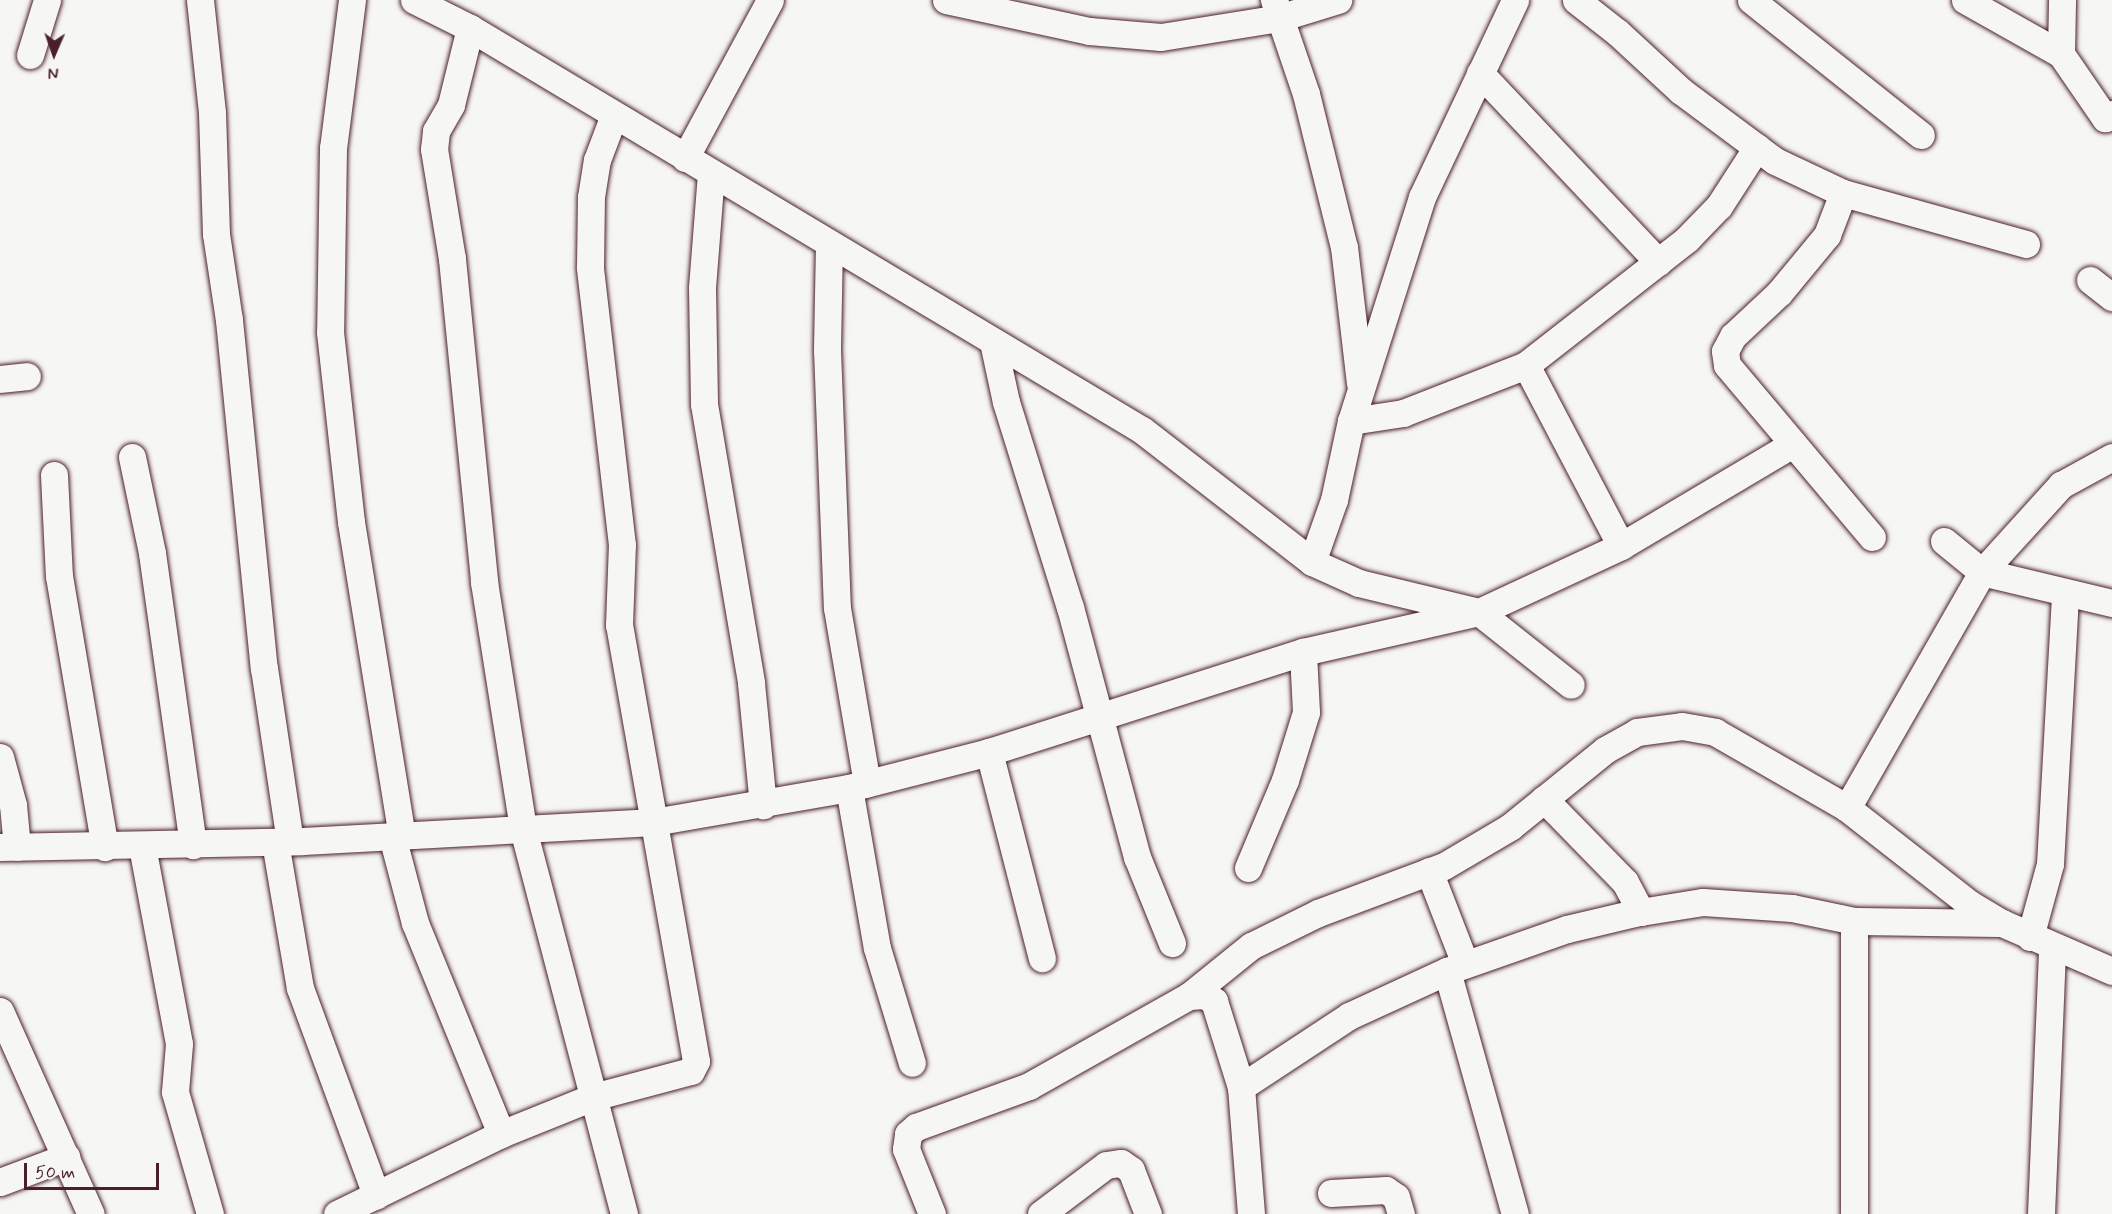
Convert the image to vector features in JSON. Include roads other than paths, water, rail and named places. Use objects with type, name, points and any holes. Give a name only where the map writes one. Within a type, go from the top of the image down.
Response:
[{"type":"street","points":[[30,55],[47,0]]},
{"type":"street","points":[[200,0],[212,113],[216,234],[229,320],[264,668],[300,988],[376,1195]]},
{"type":"street","points":[[352,0],[333,148],[330,332],[351,522],[397,836],[415,923],[501,1134]]},
{"type":"street","points":[[414,0],[470,28],[685,159],[1142,430],[1312,562],[1359,583],[1479,612],[1571,685]]},
{"type":"street","points":[[685,159],[770,0]]},
{"type":"street","points":[[946,0],[1089,31],[1161,37],[1276,9],[1338,0]]},
{"type":"street","points":[[1312,562],[1334,500],[1351,421],[1422,197],[1515,0]]},
{"type":"street","points":[[1576,0],[1617,32],[1680,91],[1775,161],[1843,193],[2026,244]]},
{"type":"street","points":[[1751,0],[1921,135]]},
{"type":"street","points":[[1965,0],[2061,54],[2105,118],[2112,114]]},
{"type":"street","points":[[2061,54],[2062,0]]},
{"type":"street","points":[[1276,9],[1306,94],[1344,247],[1361,394]]},
{"type":"street","points":[[470,28],[451,105],[436,131],[434,149],[452,259],[484,582],[523,829],[624,1214]]},
{"type":"street","points":[[1480,73],[1658,262]]},
{"type":"street","points":[[337,1214],[501,1134],[593,1097],[691,1071],[696,1061],[619,625],[622,545],[591,267],[591,196],[597,160],[614,115]]},
{"type":"street","points":[[1351,421],[1403,412],[1526,365],[1688,239],[1719,206],[1757,147]]},
{"type":"street","points":[[711,173],[702,288],[704,404],[750,683],[763,805]]},
{"type":"street","points":[[1843,193],[1827,235],[1779,293],[1733,336],[1725,351],[1726,365],[1872,537]]},
{"type":"street","points":[[829,244],[827,350],[837,608],[877,948],[912,1063]]},
{"type":"street","points":[[2090,280],[2112,297]]},
{"type":"street","points":[[993,342],[1009,413],[1070,607],[1148,891],[1172,943]]},
{"type":"street","points":[[1526,365],[1621,546]]},
{"type":"street","points":[[0,379],[27,376]]},
{"type":"street","points":[[0,757],[13,805],[9,847],[283,842],[654,822],[763,805],[858,786],[989,752],[1303,652],[1479,612],[1621,546],[1793,444]]},
{"type":"street","points":[[132,457],[152,553],[194,845]]},
{"type":"street","points":[[1846,808],[1982,572],[2061,485],[2112,458]]},
{"type":"street","points":[[54,475],[59,576],[105,847]]},
{"type":"street","points":[[1944,542],[1982,572],[2112,603]]},
{"type":"street","points":[[2041,1214],[2041,941],[2050,864],[2065,592]]},
{"type":"street","points":[[1248,868],[1285,780],[1306,712],[1303,652]]},
{"type":"street","points":[[932,1214],[906,1149],[908,1134],[916,1127],[1029,1086],[1189,996],[1251,946],[1318,913],[1429,871],[1510,827],[1605,750],[1637,732],[1682,726],[1715,732],[1846,808],[1970,904],[2002,923],[2112,971]]},
{"type":"street","points":[[989,752],[1042,958]]},
{"type":"street","points":[[1544,799],[1625,882],[1641,912]]},
{"type":"street","points":[[142,846],[179,1044],[175,1092],[210,1214]]},
{"type":"street","points":[[1429,871],[1456,967],[1515,1214]]},
{"type":"street","points":[[1241,1087],[1348,1016],[1456,967],[1567,929],[1641,912],[1703,902],[1792,908],[1854,921],[2002,923]]},
{"type":"street","points":[[1854,921],[1854,1214]]},
{"type":"street","points":[[1189,996],[1204,995],[1214,1001],[1241,1087],[1251,1214]]},
{"type":"street","points":[[0,1011],[91,1214]]},
{"type":"street","points":[[0,1182],[66,1157]]},
{"type":"street","points":[[1041,1214],[1106,1165],[1121,1163],[1131,1170],[1148,1214]]},
{"type":"street","points":[[1331,1192],[1386,1190],[1396,1197],[1401,1214]]}]
